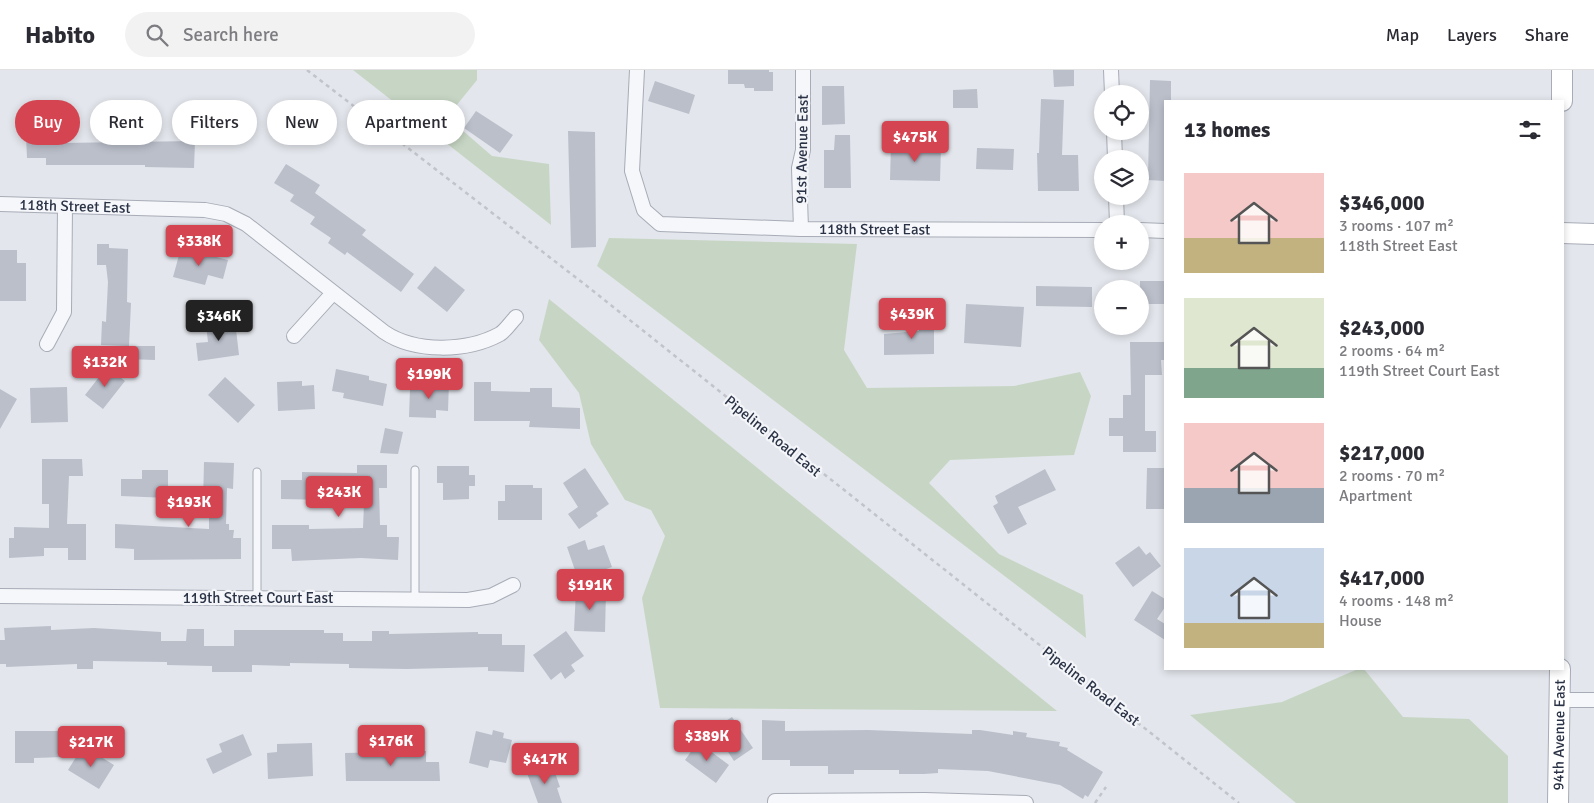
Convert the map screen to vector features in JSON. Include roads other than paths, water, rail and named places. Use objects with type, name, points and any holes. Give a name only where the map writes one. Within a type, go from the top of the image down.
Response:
[{"type":"main road","points":[[1562,70],[1562,100]]},
{"type":"main road","points":[[1564,233],[1594,234]]},
{"type":"main road","name":"94th Avenue East","points":[[1558,803],[1560,670]]},
{"type":"street","name":"118th Street East","points":[[637,70],[632,172],[639,199],[650,216],[660,224],[801,229],[1094,230]]},
{"type":"street","name":"91st Avenue East","points":[[801,229],[799,168],[803,150],[803,70]]},
{"type":"street","points":[[1111,70],[1112,85]]},
{"type":"street","name":"118th Street East","points":[[0,204],[205,210],[226,214],[246,224],[332,294],[394,339],[417,346],[450,346],[488,339],[502,333],[516,317]]},
{"type":"street","points":[[47,344],[64,312],[65,207]]},
{"type":"street","points":[[1149,230],[1164,231]]},
{"type":"street","points":[[294,336],[332,294]]},
{"type":"street","name":"119th Street Court East","points":[[0,596],[468,600],[491,596],[512,585]]},
{"type":"street","points":[[1560,700],[1594,700]]},
{"type":"street","points":[[775,802],[1026,803]]},
{"type":"lane","points":[[415,600],[416,470]]},
{"type":"lane","points":[[257,472],[257,598]]}]
